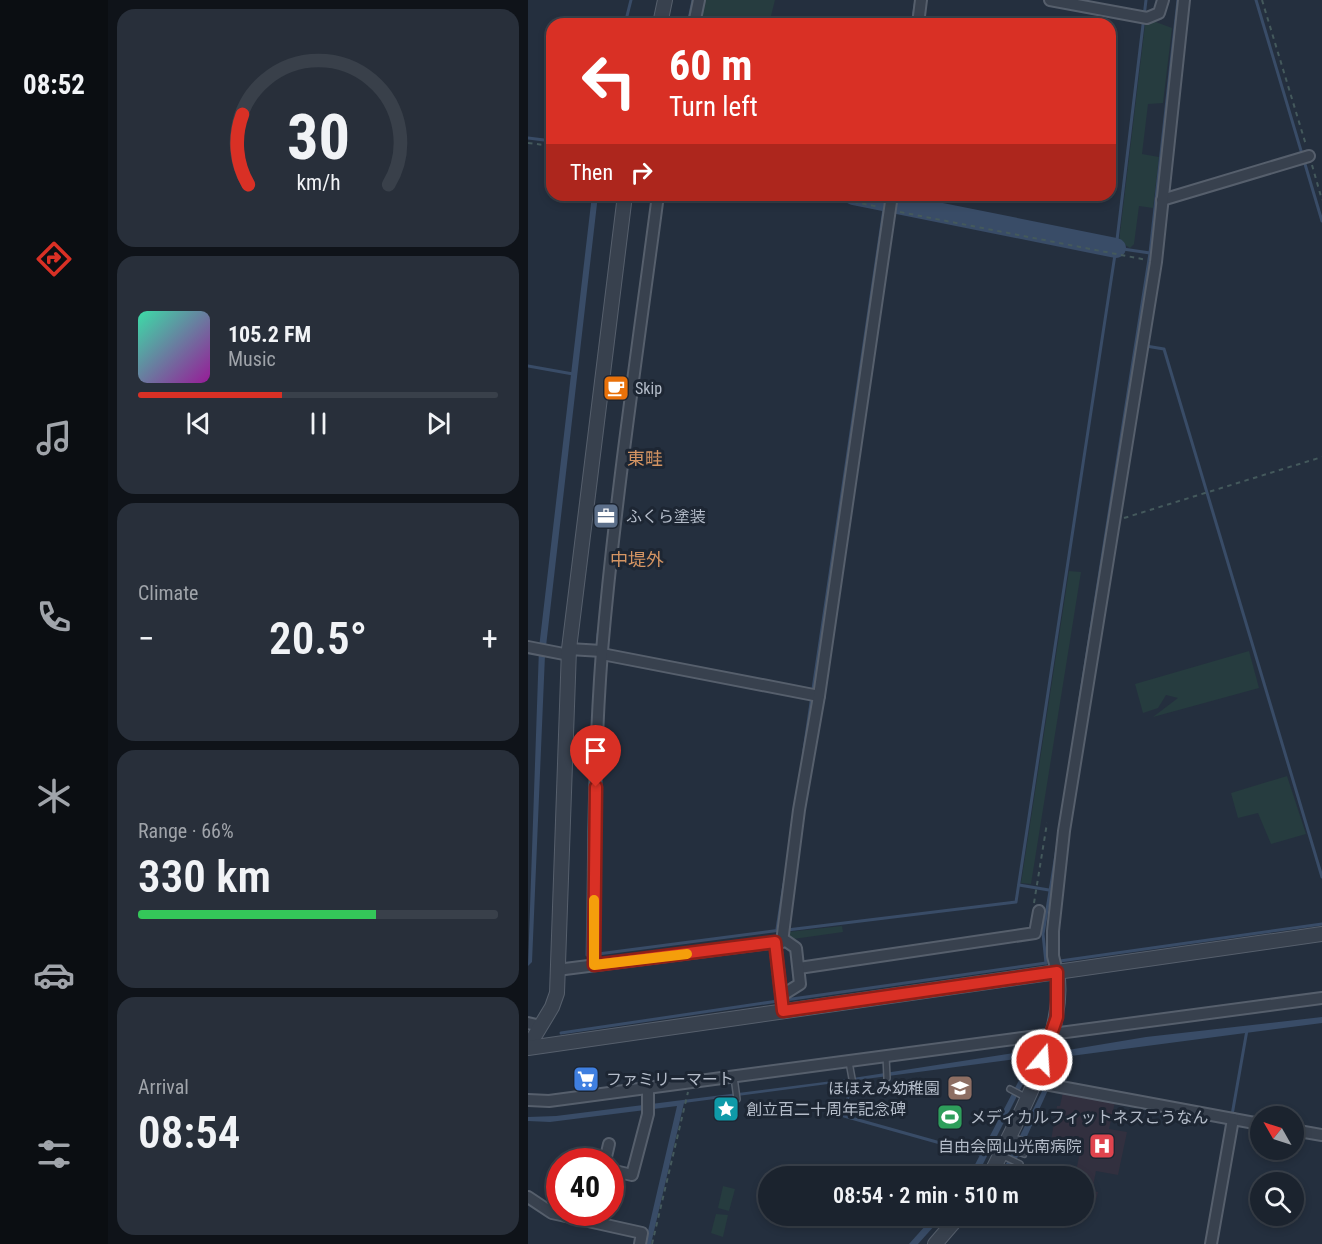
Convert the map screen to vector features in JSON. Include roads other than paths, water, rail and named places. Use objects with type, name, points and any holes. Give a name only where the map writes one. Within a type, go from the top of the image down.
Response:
[{"type":"street","points":[[661,18],[665,0]]},
{"type":"street","points":[[695,18],[699,0]]},
{"type":"street","points":[[919,18],[921,0]]},
{"type":"street","points":[[1050,0],[1143,18],[1159,13],[1163,0]]},
{"type":"street","points":[[1043,1084],[1051,1033],[1059,1007],[1057,972],[1053,956],[1053,931],[1062,850],[1156,262],[1184,0]]},
{"type":"street","points":[[1162,200],[1305,157]]},
{"type":"street","points":[[623,201],[569,652],[555,1000],[534,1024],[528,1047],[782,1002],[1057,972],[1322,934]]},
{"type":"street","points":[[594,965],[599,652],[657,201]]},
{"type":"street","points":[[782,1002],[781,936],[886,209],[889,201]]},
{"type":"street","points":[[537,649],[599,652],[815,696]]},
{"type":"street","points":[[799,968],[1035,933],[1039,911]]},
{"type":"street","points":[[557,970],[781,936],[796,948],[800,984],[782,1002]]},
{"type":"street","points":[[528,1100],[549,1101],[1322,998]]},
{"type":"street","points":[[997,1166],[1009,1149],[1023,1096],[1043,1084],[1250,1122]]},
{"type":"street","points":[[624,1173],[632,1175],[648,1106],[648,1087]]},
{"type":"street","points":[[1211,1244],[1233,1119]]},
{"type":"street","points":[[1304,1132],[1322,1136]]},
{"type":"street","points":[[608,1148],[609,1144]]},
{"type":"street","points":[[528,1197],[552,1213],[642,1233],[640,1244]]},
{"type":"street","points":[[940,1243],[952,1226]]},
{"type":"lane","points":[[885,1055],[887,1078]]},
{"type":"lane","points":[[849,1060],[853,1084]]},
{"type":"lane","points":[[734,1076],[736,1099]]},
{"type":"lane","points":[[1010,1089],[1023,1096]]},
{"type":"lane","points":[[1009,1149],[1025,1142]]},
{"type":"lane","points":[[1009,1149],[1022,1153]]},
{"type":"lane","points":[[1009,1149],[1020,1166]]},
{"type":"water","points":[[591,201],[597,201],[545,655],[532,962],[528,966],[539,648]]},
{"type":"water","points":[[1322,1017],[1322,1023],[1063,1057],[1014,1166],[1005,1166],[1062,1051],[1146,1037]]},
{"type":"water","points":[[1014,1053],[1024,1053],[1033,1059],[1030,1070],[982,1166],[974,1166],[1028,1063],[1023,1058],[684,1103],[651,1244],[645,1244],[677,1106],[550,1122],[528,1121],[528,1117],[556,1116],[840,1080]]},
{"type":"water","points":[[925,1226],[934,1226],[918,1244],[909,1244]]},
{"type":"waterway","points":[[626,18],[631,0]]},
{"type":"waterway","points":[[689,18],[693,0]]},
{"type":"waterway","points":[[913,18],[916,0]]},
{"type":"waterway","points":[[787,930],[1016,902],[1116,248],[1146,0]]},
{"type":"waterway","points":[[1079,705],[1150,253],[1178,0]]},
{"type":"waterway","points":[[1256,0],[1322,221]]},
{"type":"waterway","points":[[528,138],[546,140]]},
{"type":"waterway","points":[[883,201],[888,202]]},
{"type":"waterway","points":[[804,750],[885,202]]},
{"type":"waterway","points":[[897,204],[1116,248]]},
{"type":"waterway","points":[[1116,248],[1150,253]]},
{"type":"waterway","points":[[1146,346],[1164,349],[1322,877]]},
{"type":"waterway","points":[[528,366],[573,374]]},
{"type":"waterway","points":[[597,649],[598,634]]},
{"type":"waterway","points":[[590,793],[587,955],[590,955]]},
{"type":"waterway","points":[[1046,963],[1043,934],[1058,842]]},
{"type":"waterway","points":[[777,929],[784,884]]},
{"type":"waterway","points":[[1019,885],[1049,890]]},
{"type":"waterway","points":[[1060,961],[1322,924]]},
{"type":"waterway","points":[[598,954],[781,930]]},
{"type":"waterway","points":[[785,1000],[1046,963]]},
{"type":"waterway","points":[[561,1033],[778,1001]]},
{"type":"waterway","points":[[1232,1115],[1247,1030]]},
{"type":"waterway","points":[[851,1082],[844,1116],[983,1155]]},
{"type":"place","name":"Skip","points":[[616,388]]},
{"type":"place","name":"ふくら塗装","points":[[606,516]]},
{"type":"place","name":"ファミリーマート","points":[[586,1079]]},
{"type":"place","name":"ほほえみ幼稚園","points":[[960,1088]]},
{"type":"place","name":"創立百二十周年記念碑","points":[[726,1109]]},
{"type":"place","name":"メディカルフィットネスこうなん","points":[[950,1117]]},
{"type":"place","name":"自由会岡山光南病院","points":[[1102,1146]]},
{"type":"district","name":"東畦","points":[[645,459]]},
{"type":"district","name":"中堤外","points":[[637,560]]}]
